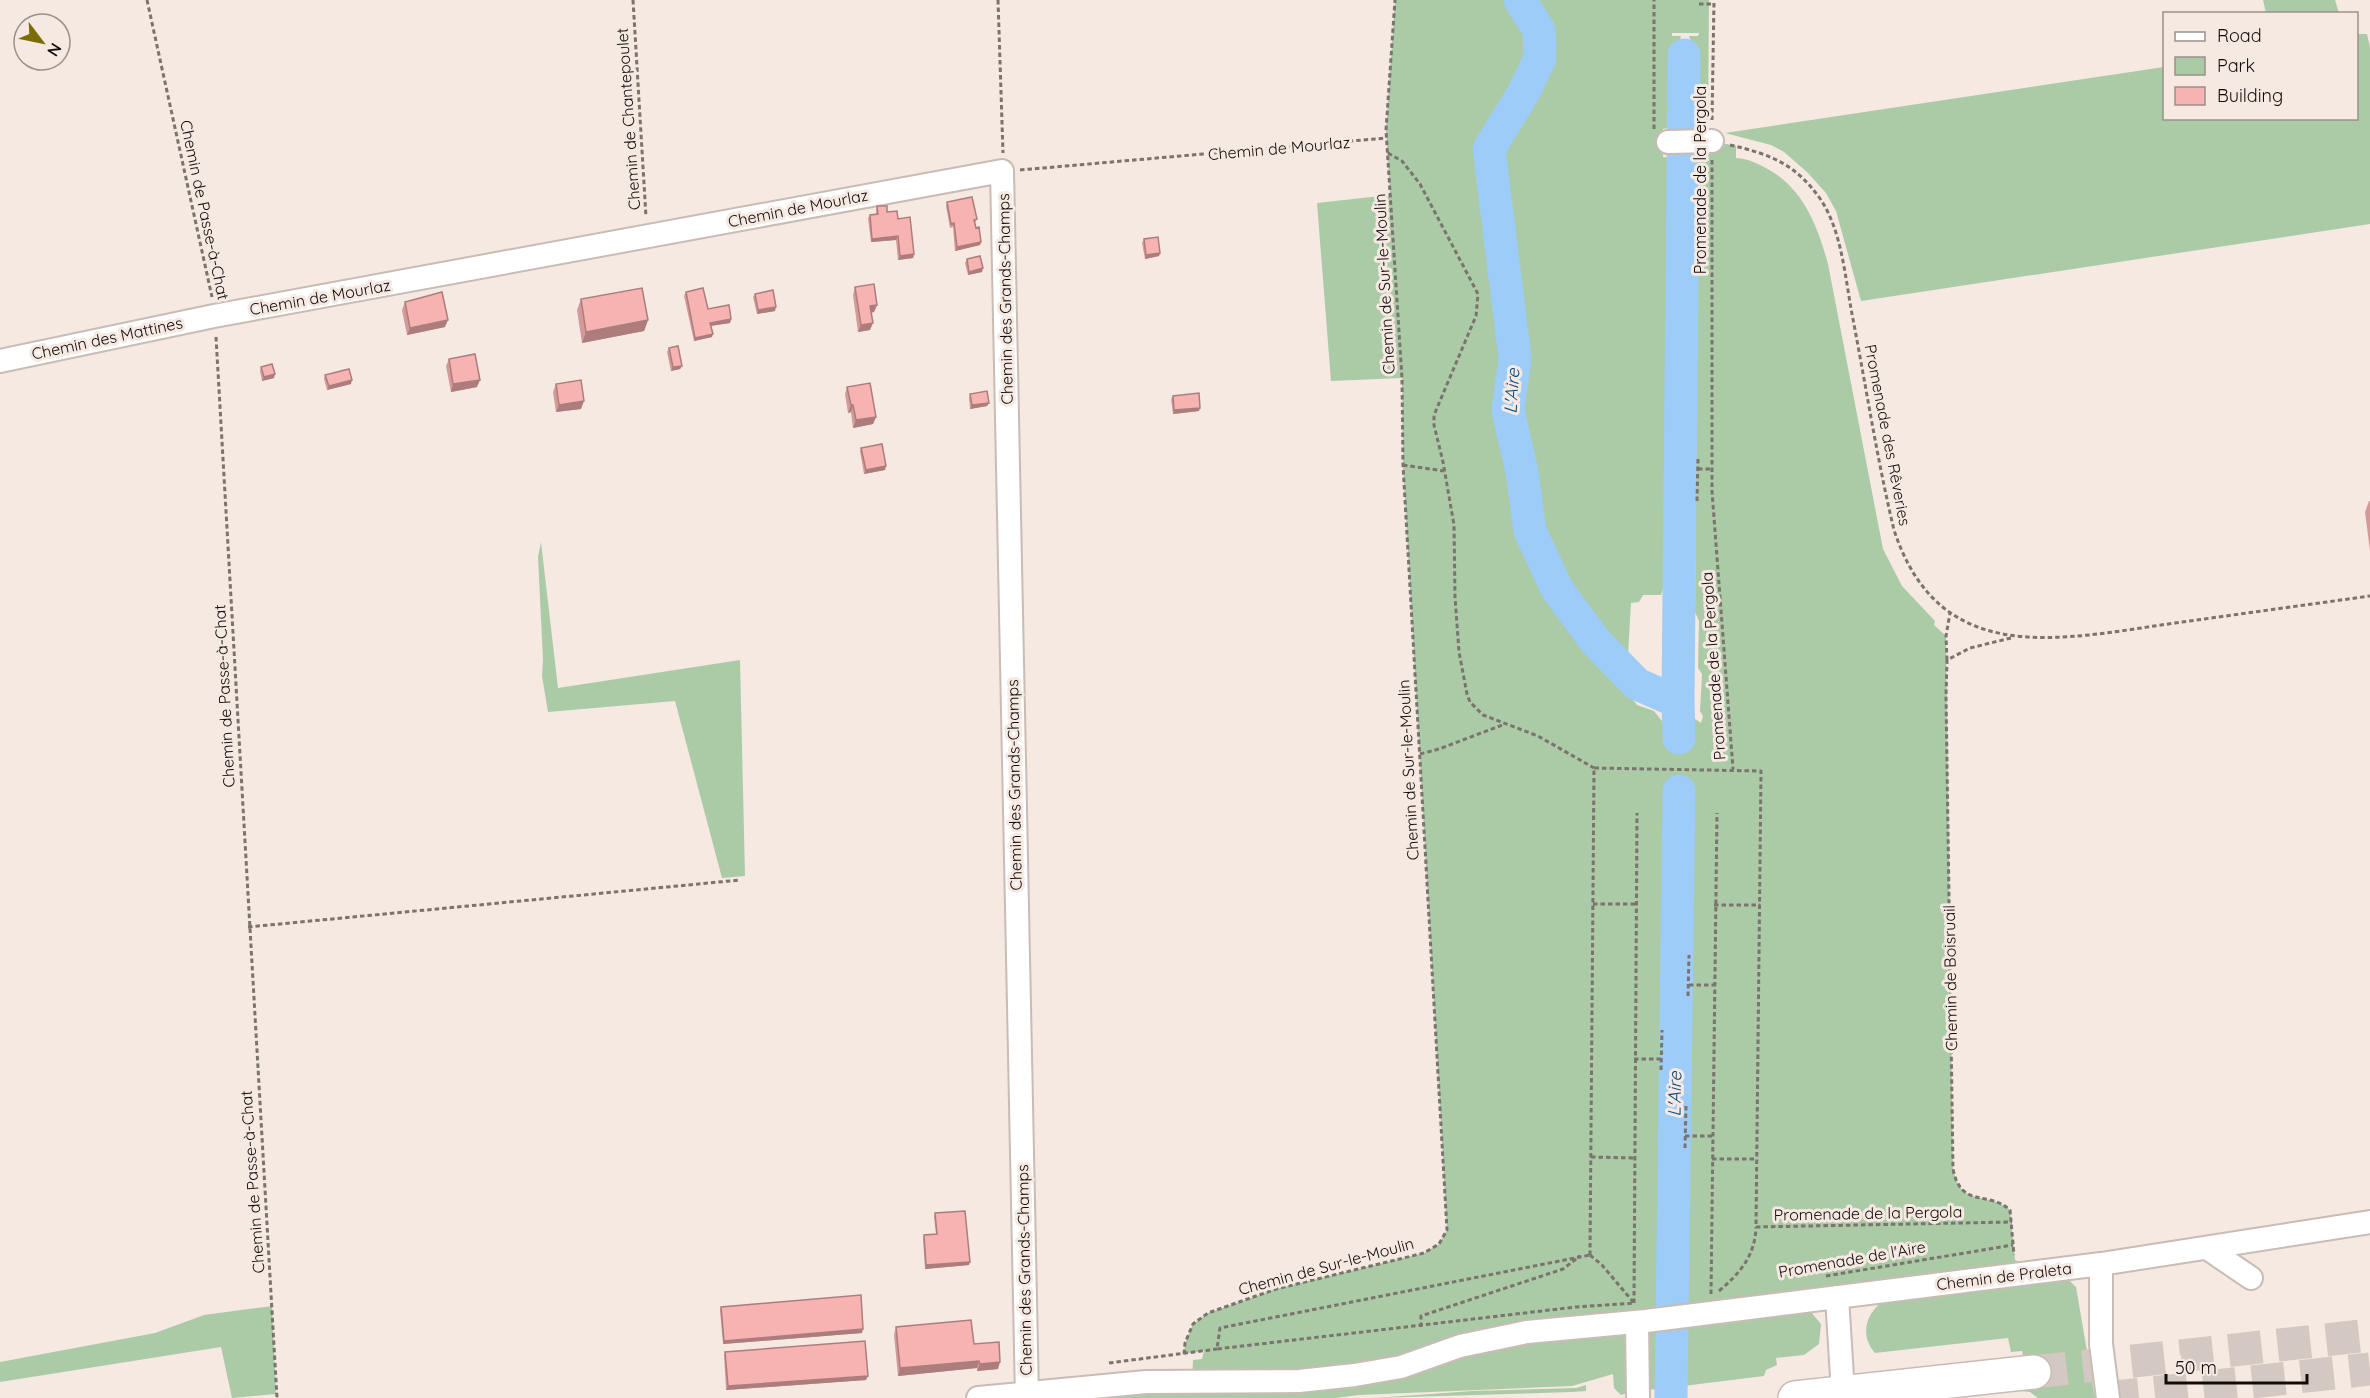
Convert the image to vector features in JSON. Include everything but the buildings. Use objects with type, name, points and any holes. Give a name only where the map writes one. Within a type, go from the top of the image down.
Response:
[{"type":"highway","points":[[1795,1398],[2034,1372]]},
{"type":"street","points":[[1668,142],[1706,141]]},
{"type":"street","name":"Chemin de Mourlaz","points":[[214,316],[1002,171]]},
{"type":"street","name":"Chemin des Grands-Champs","points":[[1002,171],[1027,1396]]},
{"type":"street","name":"Chemin des Mattines","points":[[0,360],[214,316]]},
{"type":"street","name":"Chemin de Praleta","points":[[978,1398],[1027,1396],[1146,1382],[1299,1381],[1355,1376],[1401,1367],[1460,1346],[1493,1338],[1639,1315],[1693,1315],[2100,1264],[2370,1222]]},
{"type":"street","points":[[2208,1248],[2251,1278]]},
{"type":"street","points":[[2100,1264],[2101,1344],[2108,1398]]},
{"type":"street","points":[[1837,1297],[1843,1393]]},
{"type":"street","points":[[1638,1398],[1639,1315]]},
{"type":"path","name":"Chemin de Passe-à-Chat","points":[[147,0],[214,316],[277,1398]]},
{"type":"path","name":"Chemin de Chantepoulet","points":[[633,0],[648,237]]},
{"type":"path","points":[[998,0],[1002,171]]},
{"type":"path","name":"Chemin de Sur-le-Moulin","points":[[1184,1354],[1185,1343],[1193,1324],[1208,1312],[1276,1290],[1424,1252],[1438,1244],[1445,1236],[1447,1221],[1402,465],[1402,378],[1386,138],[1395,0]]},
{"type":"path","points":[[1654,0],[1654,143],[1668,142]]},
{"type":"path","points":[[1698,4],[1714,1]]},
{"type":"path","name":"Promenade de la Pergola","points":[[1714,1],[1706,141],[1711,469],[1733,770],[1761,771],[1756,1227],[2012,1222]]},
{"type":"path","name":"Chemin de Mourlaz","points":[[1002,171],[1386,138]]},
{"type":"path","name":"Promenade des Rêveries","points":[[1706,141],[1762,152],[1783,162],[1809,186],[1827,210],[1842,260],[1894,530],[1905,559],[1921,585],[1939,605],[1950,613],[1980,628],[2012,637],[2041,638],[2093,634],[2370,596]]},
{"type":"path","points":[[1388,153],[1402,161],[1420,184],[1478,294],[1479,304],[1476,316],[1434,415],[1434,426],[1454,525],[1455,597],[1459,652],[1467,694],[1476,709],[1483,715],[1538,736],[1594,768],[1733,770]]},
{"type":"path","points":[[1697,501],[1698,458]]},
{"type":"path","points":[[1402,465],[1444,471]]},
{"type":"path","points":[[1698,470],[1711,469]]},
{"type":"path","name":"Chemin de Boisruail","points":[[1950,613],[1946,636],[1953,1169],[1961,1190],[1974,1197],[2007,1207],[2011,1213],[2012,1222]]},
{"type":"path","points":[[1947,660],[1970,648],[2012,637]]},
{"type":"path","points":[[1420,753],[1439,749],[1507,724]]},
{"type":"path","points":[[1590,1255],[1594,768]]},
{"type":"path","points":[[1637,813],[1634,1158],[1639,1315]]},
{"type":"path","points":[[1711,1298],[1714,905],[1717,813]]},
{"type":"path","points":[[248,927],[740,880]]},
{"type":"path","points":[[1593,904],[1638,903]]},
{"type":"path","points":[[1714,905],[1760,905]]},
{"type":"path","points":[[1688,996],[1689,955]]},
{"type":"path","points":[[1689,985],[1715,985]]},
{"type":"path","points":[[1662,1030],[1662,1070]]},
{"type":"path","points":[[1634,1059],[1662,1059]]},
{"type":"path","points":[[1685,1148],[1686,1106]]},
{"type":"path","points":[[1685,1136],[1712,1136]]},
{"type":"path","points":[[1591,1157],[1634,1158]]},
{"type":"path","points":[[1712,1159],[1757,1160]]},
{"type":"path","points":[[2012,1222],[2015,1260]]},
{"type":"path","points":[[1711,1298],[1735,1278],[1748,1261],[1756,1227]]},
{"type":"path","name":"Promenade de l'Aire","points":[[1823,1276],[2013,1245]]},
{"type":"path","points":[[1217,1349],[1220,1328],[1590,1255],[1602,1265],[1639,1315]]},
{"type":"path","points":[[1421,1327],[1421,1316],[1563,1269],[1580,1256]]},
{"type":"path","points":[[1711,1298],[1720,1294]]},
{"type":"path","points":[[1104,1364],[1576,1308],[1639,1315]]},
{"type":"green space","points":[[1395,0],[1709,0],[1708,128],[1701,128],[1701,118],[1694,117],[1696,50],[1689,36],[1698,36],[1699,33],[1672,33],[1672,36],[1681,36],[1677,50],[1674,50],[1675,117],[1668,117],[1667,128],[1663,129],[1663,157],[1671,158],[1664,481],[1668,571],[1661,595],[1643,595],[1639,602],[1631,603],[1626,690],[1637,705],[1654,711],[1677,740],[1695,719],[1701,723],[1703,716],[1700,711],[1702,674],[1698,668],[1699,621],[1695,612],[1699,142],[1712,141],[1736,146],[1736,158],[1753,162],[1776,174],[1798,195],[1813,220],[1828,264],[1883,549],[1902,586],[1946,636],[1953,1169],[1962,1189],[1976,1197],[2002,1204],[2010,1210],[2015,1260],[2026,1265],[1634,1311],[1432,1357],[1192,1382],[1193,1360],[1202,1359],[1204,1351],[1184,1354],[1185,1343],[1193,1324],[1208,1313],[1276,1289],[1424,1253],[1439,1244],[1447,1230],[1403,465],[1402,378],[1331,381],[1317,203],[1390,193],[1386,130]]},
{"type":"green space","points":[[2263,0],[2335,0],[2339,12],[2266,12]]},
{"type":"green space","points":[[2358,34],[2367,34],[2370,47],[2370,224],[1861,301],[1836,211],[1826,193],[1784,152],[1771,145],[1725,133],[2163,67],[2163,120],[2358,120]]},
{"type":"green space","points":[[541,542],[558,688],[740,660],[745,876],[722,878],[675,701],[548,712],[542,676],[538,557]]},
{"type":"green space","points":[[2065,1276],[2076,1287],[2095,1398],[2038,1398],[2030,1392],[2020,1391],[2029,1385],[2022,1351],[2011,1352],[2008,1338],[1875,1353],[1867,1339],[1869,1317],[1885,1300]]},
{"type":"green space","points":[[272,1306],[276,1394],[232,1398],[221,1347],[0,1382],[0,1362],[155,1333],[204,1315]]},
{"type":"green space","points":[[1803,1308],[1811,1312],[1821,1324],[1819,1344],[1804,1355],[1776,1358],[1777,1365],[1766,1370],[1764,1376],[1683,1386],[1684,1323]]},
{"type":"green space","points":[[1661,1326],[1659,1389],[1644,1390],[1644,1331]]},
{"type":"green space","points":[[1629,1331],[1630,1392],[1621,1395],[1614,1388],[1613,1374],[1572,1386],[1335,1398],[1052,1398],[1477,1351]]},
{"type":"green space","points":[[1586,1385],[1586,1391],[1572,1392],[1374,1398],[1473,1391],[1576,1388]]},
{"type":"waterway","name":"L'Aire","points":[[1520,0],[1539,30],[1540,58],[1525,90],[1489,149],[1515,358],[1508,410],[1522,472],[1530,531],[1557,589],[1596,642],[1637,684],[1678,702],[1679,738]]},
{"type":"waterway","points":[[1678,702],[1684,55]]},
{"type":"waterway","name":"L'Aire","points":[[1671,1398],[1679,791]]},
{"type":"tunnel","points":[[2034,1372],[2370,1335]]},
{"type":"tunnel","points":[[2106,1398],[2370,1369]]}]
